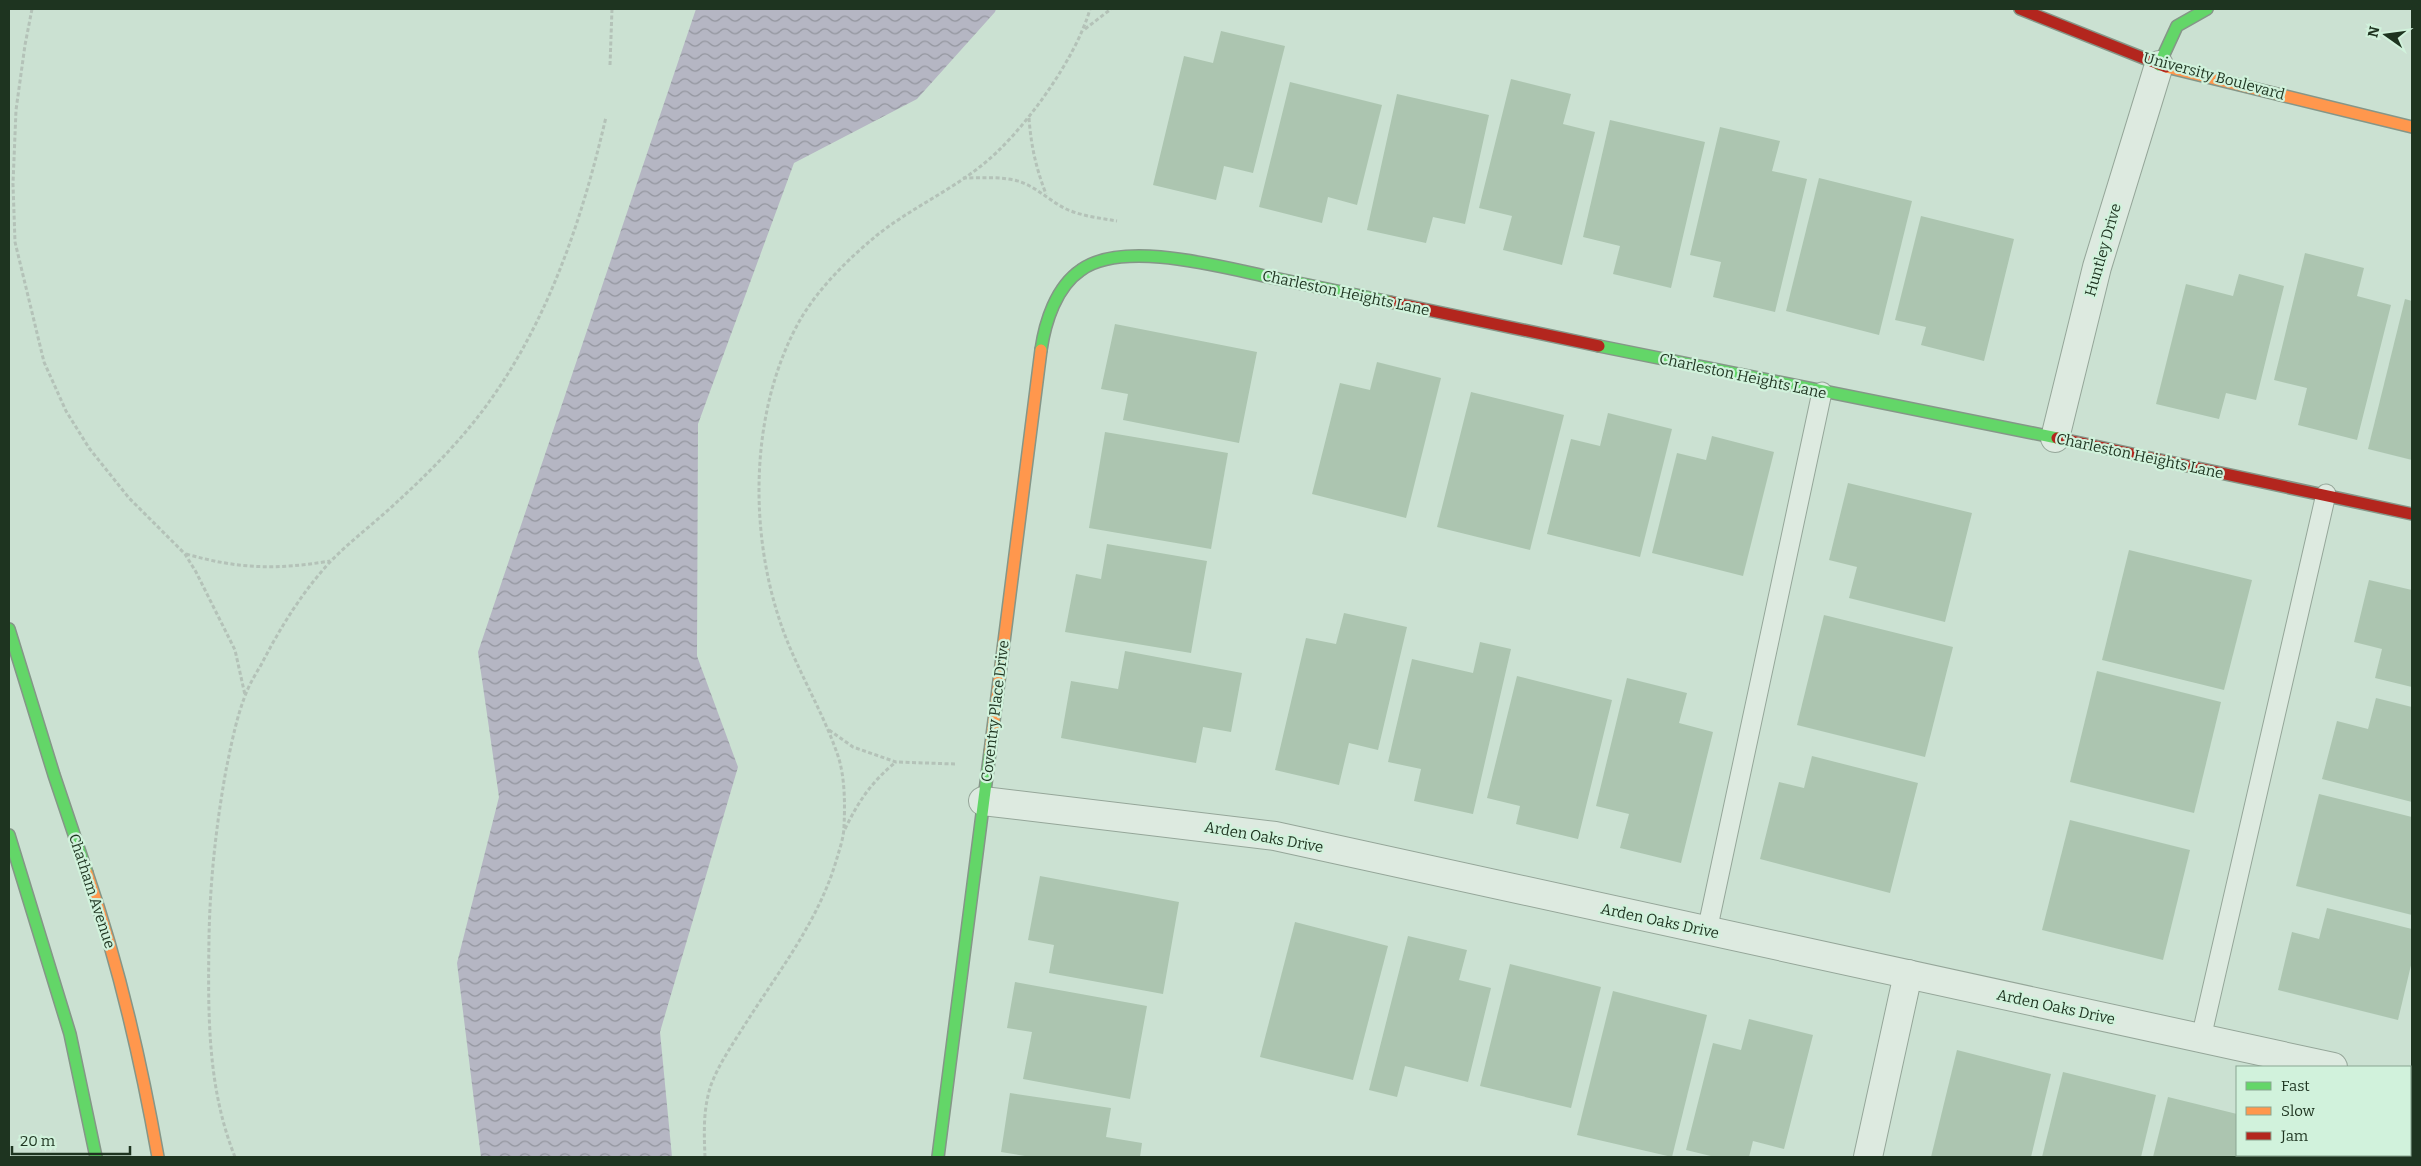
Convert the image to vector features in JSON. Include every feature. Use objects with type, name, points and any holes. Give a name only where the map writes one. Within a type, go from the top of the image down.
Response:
[{"type":"street","name":"University Boulevard","points":[[2020,9],[2159,65],[2412,127]]},
{"type":"street","points":[[2159,65],[2177,26],[2207,9]]},
{"type":"street","name":"Huntley Drive","points":[[2055,438],[2097,267],[2159,65]]},
{"type":"street","name":"Charleston Heights Lane","points":[[1076,275],[1101,260],[1120,256],[1142,255],[1205,264],[2326,494],[2412,514]]},
{"type":"street","name":"Coventry Place Drive","points":[[938,1157],[1042,343],[1048,318],[1056,298],[1076,275]]},
{"type":"street","name":"Chatham Avenue","points":[[9,628],[54,776],[108,933],[151,1117],[158,1157]]},
{"type":"street","name":"Arden Oaks Drive","points":[[983,801],[1275,836],[2328,1066]]},
{"type":"street","points":[[9,835],[66,1014],[90,1116],[96,1157]]},
{"type":"street","points":[[1868,1157],[1908,974]]},
{"type":"lane","points":[[1707,931],[1822,392]]},
{"type":"lane","points":[[2202,1038],[2326,494]]},
{"type":"path","points":[[32,9],[16,110],[13,184],[15,232],[27,296],[44,362],[66,411],[89,448],[129,498],[185,554],[217,610],[236,650],[245,696]]},
{"type":"path","points":[[610,65],[612,9]]},
{"type":"path","points":[[845,830],[840,763],[828,729],[787,641],[771,593],[763,544],[758,474],[765,412],[782,357],[801,318],[830,280],[876,236],[983,165],[1029,117],[1085,29],[1090,9]]},
{"type":"path","points":[[1085,29],[1111,9]]},
{"type":"path","points":[[234,1157],[223,1127],[208,1023],[209,926],[215,828],[231,746],[245,696],[279,630],[306,589],[331,561],[400,499],[450,449],[489,402],[521,351],[546,301],[572,239],[592,175],[606,117]]},
{"type":"path","points":[[963,178],[1019,181],[1047,195],[1034,162],[1029,117]]},
{"type":"path","points":[[185,554],[233,566],[264,568],[299,566],[331,561]]},
{"type":"path","points":[[828,729],[853,747],[896,762],[988,765]]},
{"type":"path","points":[[705,1157],[704,1118],[711,1086],[726,1055],[790,956],[816,911],[832,873],[845,830],[857,805],[871,784],[896,762]]},
{"type":"water","points":[[696,9],[996,9],[917,99],[794,163],[698,424],[697,656],[738,767],[660,1032],[672,1157],[481,1157],[457,963],[499,797],[478,652]]},
{"type":"building","points":[[1221,31],[1285,46],[1253,173],[1224,166],[1216,200],[1153,185],[1184,56],[1213,63]]},
{"type":"building","points":[[1511,79],[1571,94],[1563,124],[1595,132],[1562,265],[1503,250],[1512,216],[1479,208]]},
{"type":"building","points":[[1290,82],[1382,105],[1357,205],[1328,197],[1322,223],[1259,207]]},
{"type":"building","points":[[1397,94],[1489,115],[1465,224],[1433,217],[1426,243],[1367,230]]},
{"type":"building","points":[[1610,120],[1705,142],[1671,288],[1613,274],[1620,246],[1583,237]]},
{"type":"building","points":[[1720,127],[1780,141],[1772,171],[1807,179],[1775,312],[1713,297],[1721,262],[1690,255]]},
{"type":"building","points":[[1819,178],[1912,201],[1879,335],[1786,311]]},
{"type":"building","points":[[1921,216],[2014,239],[1984,361],[1921,345],[1926,327],[1895,320]]},
{"type":"building","points":[[2305,253],[2364,268],[2357,296],[2391,305],[2357,440],[2298,425],[2307,388],[2274,380]]},
{"type":"building","points":[[2239,274],[2284,286],[2256,400],[2226,393],[2219,419],[2156,404],[2186,284],[2233,296]]},
{"type":"building","points":[[2405,299],[2412,301],[2412,460],[2368,449]]},
{"type":"building","points":[[1115,324],[1257,352],[1239,443],[1123,420],[1128,394],[1101,389]]},
{"type":"building","points":[[1377,362],[1441,378],[1406,518],[1312,494],[1340,383],[1370,390]]},
{"type":"building","points":[[1471,392],[1564,415],[1530,550],[1437,527]]},
{"type":"building","points":[[1608,413],[1672,429],[1640,557],[1547,534],[1571,439],[1600,446]]},
{"type":"building","points":[[1105,432],[1228,453],[1211,549],[1089,528]]},
{"type":"building","points":[[1712,436],[1774,452],[1743,576],[1652,553],[1677,453],[1706,460]]},
{"type":"building","points":[[1848,483],[1972,513],[1945,622],[1849,598],[1857,567],[1829,560]]},
{"type":"building","points":[[1107,544],[1207,561],[1191,653],[1065,632],[1076,574],[1101,579]]},
{"type":"building","points":[[2129,550],[2252,580],[2224,690],[2102,660]]},
{"type":"building","points":[[2369,580],[2412,590],[2412,687],[2375,678],[2382,649],[2354,642]]},
{"type":"building","points":[[1344,613],[1407,627],[1378,750],[1349,743],[1339,785],[1275,770],[1306,638],[1336,644]]},
{"type":"building","points":[[1824,615],[1953,647],[1925,757],[1797,725]]},
{"type":"building","points":[[1480,642],[1511,649],[1473,814],[1414,801],[1421,769],[1388,762],[1412,659],[1473,673]]},
{"type":"building","points":[[1125,651],[1242,673],[1231,732],[1203,727],[1196,763],[1061,738],[1071,681],[1118,689]]},
{"type":"building","points":[[2097,671],[2221,702],[2194,813],[2070,782]]},
{"type":"building","points":[[1517,676],[1612,700],[1578,839],[1516,824],[1520,806],[1487,798]]},
{"type":"building","points":[[1627,678],[1687,693],[1679,723],[1713,732],[1681,863],[1620,848],[1629,814],[1596,806]]},
{"type":"building","points":[[2376,698],[2412,707],[2412,802],[2322,779],[2337,721],[2368,729]]},
{"type":"building","points":[[1812,756],[1918,783],[1890,893],[1760,859],[1779,782],[1804,788]]},
{"type":"building","points":[[2319,794],[2412,817],[2412,915],[2296,886]]},
{"type":"building","points":[[2070,820],[2190,850],[2163,960],[2042,930]]},
{"type":"building","points":[[1040,876],[1179,902],[1163,994],[1049,973],[1054,945],[1028,940]]},
{"type":"building","points":[[2327,908],[2412,929],[2412,961],[2398,1020],[2278,990],[2292,932],[2319,939]]},
{"type":"building","points":[[1295,922],[1388,946],[1353,1080],[1260,1057]]},
{"type":"building","points":[[1408,936],[1467,950],[1459,980],[1491,988],[1468,1082],[1405,1066],[1397,1097],[1369,1090]]},
{"type":"building","points":[[1510,964],[1601,987],[1571,1108],[1480,1086]]},
{"type":"building","points":[[1015,982],[1147,1006],[1130,1099],[1023,1079],[1032,1032],[1007,1028]]},
{"type":"building","points":[[1613,991],[1707,1015],[1672,1157],[1577,1135]]},
{"type":"building","points":[[1749,1019],[1813,1035],[1784,1149],[1753,1141],[1749,1157],[1715,1157],[1686,1150],[1713,1043],[1741,1050]]},
{"type":"building","points":[[1957,1050],[2051,1074],[2031,1157],[1931,1157]]},
{"type":"building","points":[[2063,1072],[2156,1095],[2141,1157],[2042,1157]]},
{"type":"building","points":[[1010,1093],[1111,1108],[1106,1137],[1142,1143],[1140,1157],[1031,1157],[1001,1152]]},
{"type":"building","points":[[2168,1097],[2236,1114],[2236,1156],[2252,1156],[2252,1157],[2153,1157]]},
{"type":"building","points":[[2266,1156],[2364,1156],[2363,1157]]},
{"type":"traffic: fast","points":[[2159,65],[2177,26],[2207,9]]},
{"type":"traffic: fast","points":[[1041,350],[1045,328],[1053,306],[1058,295],[1072,277],[1081,270],[1100,261],[1122,257],[1148,256],[1203,263],[1390,302]]},
{"type":"traffic: fast","points":[[1599,346],[2057,438]]},
{"type":"traffic: fast","points":[[9,629],[54,775],[87,873]]},
{"type":"traffic: fast","points":[[938,1157],[990,752]]},
{"type":"traffic: fast","points":[[9,835],[70,1034],[96,1157]]},
{"type":"traffic: slow","points":[[2166,67],[2412,127]]},
{"type":"traffic: slow","points":[[990,752],[1041,350]]},
{"type":"traffic: slow","points":[[87,873],[119,978],[144,1085],[158,1157]]},
{"type":"traffic: jam","points":[[2020,9],[2166,67]]},
{"type":"traffic: jam","points":[[1390,302],[1599,346]]},
{"type":"traffic: jam","points":[[2057,438],[2412,514]]}]
